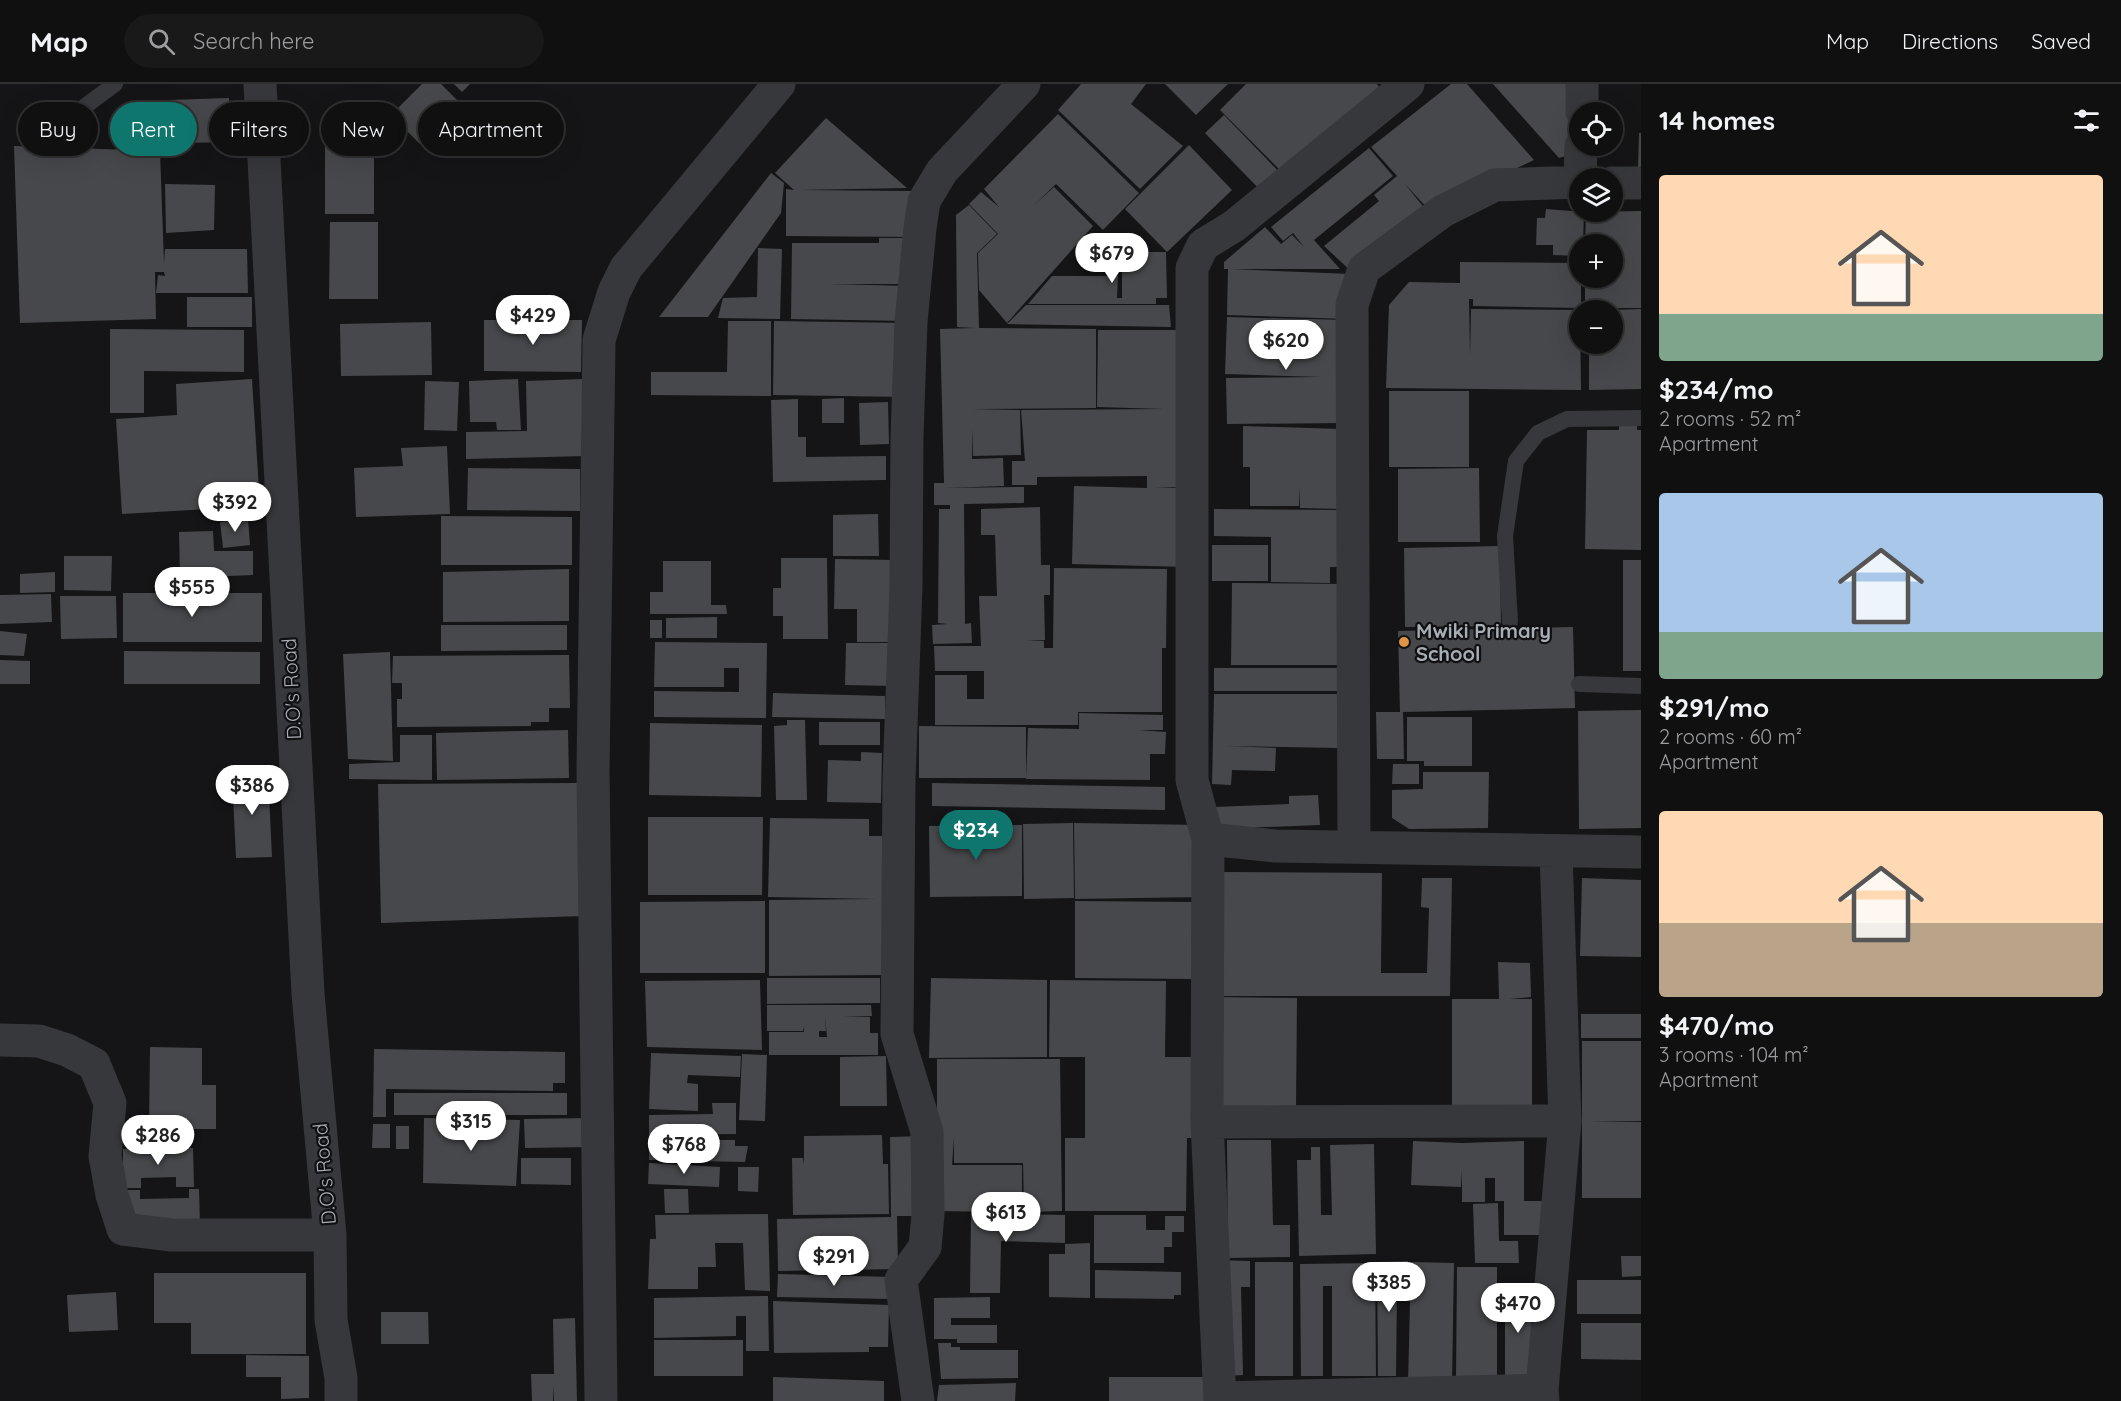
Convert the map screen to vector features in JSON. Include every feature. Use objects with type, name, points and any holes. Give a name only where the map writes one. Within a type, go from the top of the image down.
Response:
[{"type":"street","points":[[601,1401],[593,771],[599,340],[614,292],[626,268],[779,84]]},
{"type":"street","points":[[918,1401],[901,1280],[925,1247],[928,1215],[927,1132],[897,1034],[899,780],[906,587],[911,322],[924,201],[942,171],[1024,84]]},
{"type":"street","points":[[1408,84],[1234,226],[1203,245],[1191,268],[1192,780],[1208,839],[1207,1122],[1220,1399],[1543,1395],[1565,1121],[1556,852]]},
{"type":"street","points":[[1582,84],[1582,102]]},
{"type":"street","name":"D.O's Road","points":[[266,85],[308,994],[330,1235],[331,1320],[341,1378],[340,1401]]},
{"type":"street","points":[[1354,846],[1352,305],[1364,269],[1443,211],[1495,185],[1569,181]]},
{"type":"street","points":[[1623,183],[1641,183]]},
{"type":"street","points":[[1208,839],[1275,846],[1641,852]]},
{"type":"street","points":[[0,1040],[39,1041],[67,1050],[94,1064],[110,1103],[105,1155],[112,1195],[123,1229],[171,1235],[330,1235]]},
{"type":"street","points":[[1207,1122],[1565,1121]]},
{"type":"lane","points":[[91,102],[115,84]]},
{"type":"lane","points":[[1510,622],[1505,536],[1516,461],[1538,433],[1568,419],[1641,417]]},
{"type":"lane","points":[[1579,684],[1641,686]]},
{"type":"building","points":[[422,84],[441,84],[459,102],[418,102],[418,142],[406,130],[406,102],[404,102]]},
{"type":"building","points":[[454,84],[470,84],[462,92]]},
{"type":"building","points":[[1081,84],[1146,84],[1131,104],[1183,146],[1140,189],[1058,110]]},
{"type":"building","points":[[1165,84],[1228,84],[1196,115]]},
{"type":"building","points":[[1246,84],[1377,84],[1379,87],[1282,172],[1220,110]]},
{"type":"building","points":[[1451,84],[1467,84],[1534,160],[1429,210],[1404,183],[1426,210],[1353,273],[1324,246],[1379,201],[1374,195],[1397,176],[1371,147]]},
{"type":"building","points":[[1493,84],[1577,84],[1576,102],[1569,102],[1569,155],[1559,158]]},
{"type":"building","points":[[229,98],[229,102],[209,102],[209,142],[197,143],[197,102],[138,101]]},
{"type":"building","points":[[1058,114],[1139,193],[1103,230],[1056,184],[1033,206],[1054,187],[1093,226],[1007,323],[979,290],[978,253],[998,234],[969,204],[981,192],[999,207],[984,189]]},
{"type":"building","points":[[1224,115],[1284,177],[1265,195],[1205,133]]},
{"type":"building","points":[[826,118],[907,188],[799,190],[912,191],[911,237],[786,236],[786,189],[794,190],[775,173]]},
{"type":"building","points":[[1639,133],[1641,133],[1641,168],[1638,168]]},
{"type":"building","points":[[1189,145],[1232,190],[1167,252],[1125,209]]},
{"type":"building","points":[[14,146],[18,146],[18,156],[98,156],[98,149],[110,149],[110,156],[160,156],[164,263],[165,249],[247,249],[248,293],[156,293],[158,275],[165,276],[164,272],[155,272],[156,319],[20,323]]},
{"type":"building","points":[[1369,148],[1393,176],[1314,240],[1340,269],[1231,269],[1351,274],[1349,319],[1227,315],[1228,269],[1224,269],[1224,262],[1265,227],[1281,244],[1292,235],[1304,247],[1293,233],[1283,241],[1271,227]]},
{"type":"building","points":[[325,156],[374,156],[374,214],[325,214]]},
{"type":"building","points":[[771,173],[784,183],[781,213],[708,317],[659,317]]},
{"type":"building","points":[[165,184],[215,185],[214,230],[166,233]]},
{"type":"building","points":[[969,205],[997,234],[977,253],[979,328],[1096,329],[1096,408],[972,409],[1020,410],[1021,455],[973,456],[972,427],[972,459],[1003,458],[1004,486],[944,488],[1024,487],[1024,503],[964,504],[965,624],[971,623],[972,643],[933,644],[932,625],[948,624],[938,623],[939,509],[950,509],[950,505],[934,505],[934,483],[944,483],[940,329],[975,328],[957,327],[956,215]]},
{"type":"building","points":[[1546,209],[1569,211],[1569,222],[1584,222],[1583,234],[1569,234],[1569,256],[1553,255],[1553,245],[1536,245],[1537,218],[1545,218]]},
{"type":"building","points":[[1623,211],[1641,211],[1641,308],[1623,308],[1623,300],[1585,300],[1585,288],[1623,288],[1623,234],[1585,234],[1586,222],[1623,222]]},
{"type":"building","points":[[330,222],[378,222],[378,299],[329,299]]},
{"type":"building","points":[[879,238],[911,238],[911,284],[830,284],[910,286],[910,321],[791,319],[792,243],[879,243]]},
{"type":"building","points":[[758,248],[782,249],[780,319],[718,318],[723,298],[757,297]]},
{"type":"building","points":[[1122,252],[1166,252],[1167,298],[1156,298],[1156,304],[1028,304],[1052,276],[1118,276],[1117,298],[1122,298]]},
{"type":"building","points":[[1460,262],[1569,263],[1569,288],[1581,288],[1581,300],[1569,300],[1569,308],[1473,306],[1473,299],[1469,299],[1470,356],[1471,309],[1569,310],[1569,354],[1581,354],[1581,390],[1386,388],[1389,305],[1409,282],[1460,283]]},
{"type":"building","points":[[187,297],[252,297],[252,327],[187,327]]},
{"type":"building","points":[[1026,305],[1169,305],[1171,327],[1007,324]]},
{"type":"building","points":[[1641,309],[1641,389],[1589,390],[1589,354],[1623,354],[1623,310]]},
{"type":"building","points":[[1227,317],[1347,320],[1344,423],[1227,424],[1226,378],[1322,377],[1225,374]]},
{"type":"building","points":[[484,320],[582,320],[581,372],[484,371]]},
{"type":"building","points":[[728,321],[771,321],[771,396],[651,395],[651,372],[727,372]]},
{"type":"building","points":[[774,321],[907,323],[906,397],[773,395]]},
{"type":"building","points":[[431,322],[432,375],[341,376],[340,324]]},
{"type":"building","points":[[110,329],[244,330],[244,372],[144,371],[144,413],[110,413]]},
{"type":"building","points":[[1098,330],[1177,330],[1180,487],[1155,488],[1188,488],[1186,567],[1072,564],[1074,486],[1147,488],[1147,476],[1037,477],[1037,485],[1012,485],[1012,461],[1025,461],[1021,410],[1164,409],[1097,407]]},
{"type":"building","points":[[252,379],[260,506],[122,514],[116,419],[177,415],[176,384]]},
{"type":"building","points":[[518,379],[521,430],[497,430],[496,422],[470,422],[469,381]]},
{"type":"building","points":[[584,379],[586,456],[466,459],[466,432],[527,431],[526,381]]},
{"type":"building","points":[[425,381],[459,382],[457,431],[424,430]]},
{"type":"building","points":[[1389,391],[1469,391],[1469,467],[1389,467]]},
{"type":"building","points":[[844,398],[844,423],[822,423],[822,399]]},
{"type":"building","points":[[798,399],[798,437],[806,437],[806,457],[886,456],[886,480],[773,482],[771,400]]},
{"type":"building","points":[[888,402],[889,444],[860,445],[859,403]]},
{"type":"building","points":[[1619,422],[1637,422],[1637,430],[1641,430],[1641,550],[1585,549],[1587,430],[1619,430]]},
{"type":"building","points":[[1243,426],[1342,429],[1342,509],[1300,508],[1300,488],[1299,506],[1250,506],[1250,467],[1243,467]]},
{"type":"building","points":[[447,446],[450,514],[356,517],[354,468],[403,466],[401,448]]},
{"type":"building","points":[[468,468],[580,469],[580,511],[467,510]]},
{"type":"building","points":[[1479,468],[1480,542],[1398,542],[1398,469]]},
{"type":"building","points":[[1040,507],[1041,565],[1050,565],[1050,595],[1044,595],[1045,640],[1026,641],[1044,641],[1044,648],[1053,648],[1054,568],[1167,569],[1166,648],[1162,648],[1162,712],[1078,712],[1078,725],[935,725],[935,675],[967,675],[967,699],[984,699],[984,671],[935,671],[934,646],[981,646],[979,596],[997,596],[995,535],[981,535],[981,509]]},
{"type":"building","points":[[1214,509],[1340,510],[1340,567],[1330,567],[1330,583],[1271,582],[1271,537],[1214,536]]},
{"type":"building","points":[[878,514],[879,556],[833,556],[833,515]]},
{"type":"building","points":[[441,516],[572,517],[572,565],[441,565]]},
{"type":"building","points":[[248,519],[250,545],[223,548],[220,522]]},
{"type":"building","points":[[213,531],[214,551],[253,551],[253,575],[180,578],[179,532]]},
{"type":"building","points":[[1212,545],[1268,545],[1268,581],[1212,581]]},
{"type":"building","points":[[1500,546],[1501,626],[1405,627],[1404,548]]},
{"type":"building","points":[[64,556],[112,556],[111,591],[64,590]]},
{"type":"building","points":[[781,558],[827,558],[828,639],[783,639],[783,616],[773,616],[773,588],[781,588]]},
{"type":"building","points":[[835,559],[895,560],[895,642],[857,642],[857,609],[834,609]]},
{"type":"building","points":[[1623,560],[1641,560],[1641,671],[1623,671]]},
{"type":"building","points":[[663,561],[711,561],[711,605],[726,605],[727,614],[650,614],[650,592],[663,592]]},
{"type":"building","points":[[569,569],[569,621],[443,622],[443,572]]},
{"type":"building","points":[[55,572],[55,592],[20,593],[20,574]]},
{"type":"building","points":[[1232,583],[1349,584],[1348,665],[1231,665]]},
{"type":"building","points":[[123,593],[262,593],[262,642],[123,642]]},
{"type":"building","points":[[51,594],[52,622],[0,624],[0,595]]},
{"type":"building","points":[[60,596],[116,596],[117,638],[61,639]]},
{"type":"building","points":[[717,617],[717,638],[666,638],[666,618]]},
{"type":"building","points":[[650,620],[662,620],[662,638],[650,638]]},
{"type":"building","points":[[441,625],[567,625],[567,650],[441,651]]},
{"type":"building","points":[[1573,627],[1575,708],[1403,712],[1404,759],[1377,759],[1376,712],[1400,712],[1398,631]]},
{"type":"building","points":[[0,631],[27,634],[24,656],[0,655]]},
{"type":"building","points":[[655,642],[767,643],[766,718],[654,717],[654,691],[739,692],[739,668],[724,668],[724,687],[654,687]]},
{"type":"building","points":[[846,643],[892,643],[891,686],[845,685]]},
{"type":"building","points":[[124,651],[260,652],[260,684],[124,684]]},
{"type":"building","points":[[390,652],[393,761],[348,759],[343,654]]},
{"type":"building","points":[[569,655],[570,708],[549,708],[549,722],[531,722],[531,726],[397,727],[397,699],[402,699],[402,683],[392,683],[393,656]]},
{"type":"building","points":[[0,660],[30,661],[30,684],[0,684]]},
{"type":"building","points":[[1214,668],[1344,668],[1344,691],[1214,691]]},
{"type":"building","points":[[773,693],[885,696],[885,719],[772,717]]},
{"type":"building","points":[[1214,694],[1340,694],[1339,748],[1226,746],[1276,748],[1275,771],[1232,770],[1231,785],[1212,784]]},
{"type":"building","points":[[1641,710],[1641,828],[1579,829],[1578,711]]},
{"type":"building","points":[[1079,713],[1163,715],[1163,730],[1139,730],[1166,732],[1165,754],[1150,754],[1150,780],[1026,779],[1028,728],[1079,729]]},
{"type":"building","points":[[1407,717],[1472,717],[1472,766],[1424,766],[1424,761],[1407,761]]},
{"type":"building","points":[[787,720],[805,720],[807,800],[776,800],[774,726],[787,725]]},
{"type":"building","points":[[819,722],[880,722],[880,745],[819,745]]},
{"type":"building","points":[[650,723],[762,725],[761,797],[649,795]]},
{"type":"building","points":[[919,726],[1026,727],[1026,778],[919,778]]},
{"type":"building","points":[[568,730],[569,778],[437,780],[436,733]]},
{"type":"building","points":[[400,735],[432,735],[432,780],[349,779],[349,764],[400,762]]},
{"type":"building","points":[[861,752],[882,753],[881,803],[827,802],[828,760],[861,761]]},
{"type":"building","points":[[1393,764],[1419,764],[1419,784],[1392,784]]},
{"type":"building","points":[[1423,772],[1489,772],[1488,828],[1409,829],[1392,818],[1392,790],[1423,789]]},
{"type":"building","points":[[268,774],[272,857],[236,858],[232,775]]},
{"type":"building","points":[[579,783],[583,916],[381,923],[378,784]]},
{"type":"building","points":[[932,783],[1165,787],[1165,810],[932,806]]},
{"type":"building","points":[[1318,795],[1320,825],[1214,829],[1213,807],[1289,804],[1289,796]]},
{"type":"building","points":[[648,817],[763,817],[762,895],[648,895]]},
{"type":"building","points":[[770,818],[869,819],[869,836],[882,836],[883,975],[769,976],[769,900],[876,899],[768,897]]},
{"type":"building","points":[[1073,823],[1074,898],[1024,899],[1023,824]]},
{"type":"building","points":[[1074,823],[1202,825],[1201,897],[1075,899]]},
{"type":"building","points":[[1022,825],[1022,896],[930,897],[929,826]]},
{"type":"building","points":[[1219,872],[1382,873],[1381,973],[1427,973],[1429,908],[1421,907],[1422,878],[1452,878],[1450,996],[1218,996]]},
{"type":"building","points":[[1582,878],[1641,880],[1641,957],[1580,956]]},
{"type":"building","points":[[765,901],[765,973],[640,973],[640,902]]},
{"type":"building","points":[[1075,901],[1193,902],[1192,979],[1075,978]]},
{"type":"building","points":[[1498,962],[1530,963],[1531,997],[1509,999],[1532,999],[1532,1113],[1452,1113],[1452,999],[1499,999]]},
{"type":"building","points":[[767,978],[880,978],[880,1003],[767,1004]]},
{"type":"building","points":[[931,978],[1047,980],[1047,1057],[929,1058]]},
{"type":"building","points":[[760,980],[762,1050],[647,1047],[645,981]]},
{"type":"building","points":[[1050,980],[1166,981],[1165,1057],[1202,1057],[1202,1138],[1187,1138],[1186,1211],[1065,1211],[1065,1138],[1085,1138],[1085,1057],[1049,1057]]},
{"type":"building","points":[[1216,997],[1297,998],[1296,1108],[1215,1108]]},
{"type":"building","points":[[767,1005],[871,1005],[872,1016],[843,1017],[870,1017],[870,1033],[878,1033],[878,1055],[769,1055],[769,1032],[804,1032],[804,1026],[803,1031],[767,1031]],"holes":[[[825,1016],[827,1037],[819,1037],[819,1031],[826,1031]]]},
{"type":"building","points":[[1581,1014],[1641,1014],[1641,1038],[1581,1038]]},
{"type":"building","points":[[1582,1041],[1641,1041],[1641,1121],[1591,1121],[1641,1122],[1641,1198],[1582,1198]]},
{"type":"building","points":[[150,1047],[202,1048],[202,1085],[216,1085],[216,1129],[149,1129]]},
{"type":"building","points":[[374,1049],[565,1052],[565,1083],[553,1083],[553,1091],[386,1089],[386,1117],[373,1117]]},
{"type":"building","points":[[651,1053],[741,1056],[740,1077],[688,1075],[687,1083],[698,1084],[698,1111],[649,1109]]},
{"type":"building","points":[[742,1054],[767,1055],[765,1121],[739,1120]]},
{"type":"building","points":[[886,1056],[887,1106],[840,1106],[840,1057]]},
{"type":"building","points":[[937,1059],[1060,1059],[1062,1211],[1024,1212],[1023,1163],[954,1163],[954,1138],[952,1165],[1022,1165],[1022,1212],[928,1211],[937,1139]]},
{"type":"building","points":[[394,1093],[567,1093],[567,1115],[394,1115]]},
{"type":"building","points":[[712,1103],[736,1103],[736,1134],[649,1135],[649,1115],[713,1114]]},
{"type":"building","points":[[424,1118],[520,1120],[516,1186],[423,1183]]},
{"type":"building","points":[[587,1118],[588,1147],[525,1148],[524,1119]]},
{"type":"building","points":[[373,1124],[390,1124],[390,1148],[372,1148]]},
{"type":"building","points":[[396,1126],[409,1126],[409,1149],[396,1149]]},
{"type":"building","points":[[882,1135],[883,1164],[888,1164],[889,1214],[793,1215],[792,1158],[803,1158],[804,1165],[804,1136]]},
{"type":"building","points":[[925,1136],[926,1216],[897,1216],[898,1269],[778,1271],[777,1219],[891,1217],[890,1137]]},
{"type":"building","points":[[649,1140],[735,1140],[735,1146],[748,1146],[745,1162],[649,1160]]},
{"type":"building","points":[[1227,1140],[1271,1140],[1273,1225],[1290,1225],[1290,1257],[1228,1258]]},
{"type":"building","points":[[1413,1141],[1462,1143],[1524,1141],[1524,1201],[1551,1201],[1551,1235],[1504,1235],[1504,1201],[1495,1201],[1495,1178],[1485,1178],[1485,1202],[1462,1202],[1462,1170],[1461,1187],[1411,1185]]},
{"type":"building","points":[[1374,1144],[1376,1254],[1299,1256],[1297,1160],[1311,1160],[1311,1147],[1320,1147],[1321,1215],[1332,1215],[1330,1145]]},
{"type":"building","points":[[193,1148],[194,1187],[176,1187],[176,1177],[141,1178],[141,1188],[123,1188],[123,1149]]},
{"type":"building","points":[[521,1158],[571,1158],[571,1185],[521,1184]]},
{"type":"building","points":[[649,1163],[720,1167],[719,1187],[648,1184]]},
{"type":"building","points":[[738,1167],[759,1167],[758,1192],[738,1191]]},
{"type":"building","points":[[189,1189],[199,1189],[200,1226],[125,1227],[124,1190],[140,1190],[140,1199],[189,1198]]},
{"type":"building","points":[[664,1189],[688,1189],[689,1213],[665,1213]]},
{"type":"building","points":[[1498,1203],[1499,1241],[1518,1241],[1519,1263],[1475,1263],[1473,1204]]},
{"type":"building","points":[[971,1213],[1065,1215],[1065,1243],[1001,1241],[1000,1293],[970,1293]]},
{"type":"building","points":[[768,1214],[770,1291],[745,1290],[743,1243],[715,1243],[716,1267],[698,1267],[698,1289],[648,1289],[650,1239],[656,1239],[655,1215]]},
{"type":"building","points":[[1094,1215],[1146,1215],[1146,1230],[1165,1230],[1165,1216],[1184,1216],[1184,1232],[1172,1232],[1172,1247],[1164,1247],[1164,1263],[1094,1263]]},
{"type":"building","points":[[1090,1243],[1090,1298],[1049,1297],[1049,1254],[1065,1254],[1065,1244]]},
{"type":"building","points":[[1621,1256],[1641,1256],[1641,1276],[1622,1277]]},
{"type":"building","points":[[1215,1260],[1250,1261],[1250,1287],[1241,1287],[1243,1375],[1223,1376]]},
{"type":"building","points":[[1408,1261],[1408,1285],[1397,1286],[1396,1376],[1378,1376],[1377,1262]]},
{"type":"building","points":[[1255,1262],[1293,1262],[1293,1376],[1255,1376]]},
{"type":"building","points":[[1411,1262],[1454,1263],[1452,1385],[1408,1384]]},
{"type":"building","points":[[1375,1263],[1376,1376],[1332,1376],[1332,1286],[1323,1286],[1323,1376],[1301,1376],[1300,1264]]},
{"type":"building","points":[[1457,1267],[1497,1267],[1497,1378],[1456,1378]]},
{"type":"building","points":[[1095,1270],[1181,1272],[1181,1295],[1174,1295],[1174,1299],[1095,1298]]},
{"type":"building","points":[[154,1273],[306,1273],[306,1354],[191,1354],[191,1323],[154,1323]]},
{"type":"building","points":[[778,1274],[892,1277],[891,1299],[777,1297]]},
{"type":"building","points":[[1577,1280],[1641,1280],[1641,1314],[1577,1314]]},
{"type":"building","points":[[116,1292],[118,1330],[69,1332],[67,1295]]},
{"type":"building","points":[[1505,1293],[1531,1293],[1531,1375],[1505,1375]]},
{"type":"building","points":[[768,1296],[769,1351],[746,1351],[746,1316],[736,1316],[736,1336],[654,1338],[654,1298]]},
{"type":"building","points":[[990,1297],[990,1318],[951,1318],[951,1325],[997,1325],[997,1343],[957,1343],[957,1339],[934,1339],[934,1298]]},
{"type":"building","points":[[773,1301],[889,1305],[888,1347],[869,1347],[869,1352],[774,1353]]},
{"type":"building","points":[[381,1312],[428,1312],[429,1344],[381,1344]]},
{"type":"building","points":[[575,1318],[577,1401],[554,1401],[554,1386],[553,1401],[532,1401],[531,1374],[554,1374],[553,1319]]},
{"type":"building","points":[[1581,1323],[1641,1323],[1641,1360],[1581,1359]]},
{"type":"building","points":[[654,1340],[743,1340],[743,1376],[654,1376]]},
{"type":"building","points":[[938,1343],[951,1343],[951,1347],[960,1347],[960,1350],[1018,1350],[1018,1378],[941,1379]]},
{"type":"building","points":[[246,1355],[309,1356],[309,1398],[281,1399],[281,1377],[246,1377]]},
{"type":"building","points":[[773,1377],[884,1381],[884,1401],[773,1401]]},
{"type":"building","points":[[1109,1377],[1211,1377],[1211,1401],[1109,1401]]},
{"type":"building","points":[[1016,1383],[1015,1401],[937,1401],[939,1385]]},
{"type":"place","name":"Mwiki Primary School","points":[[1404,642]]}]
